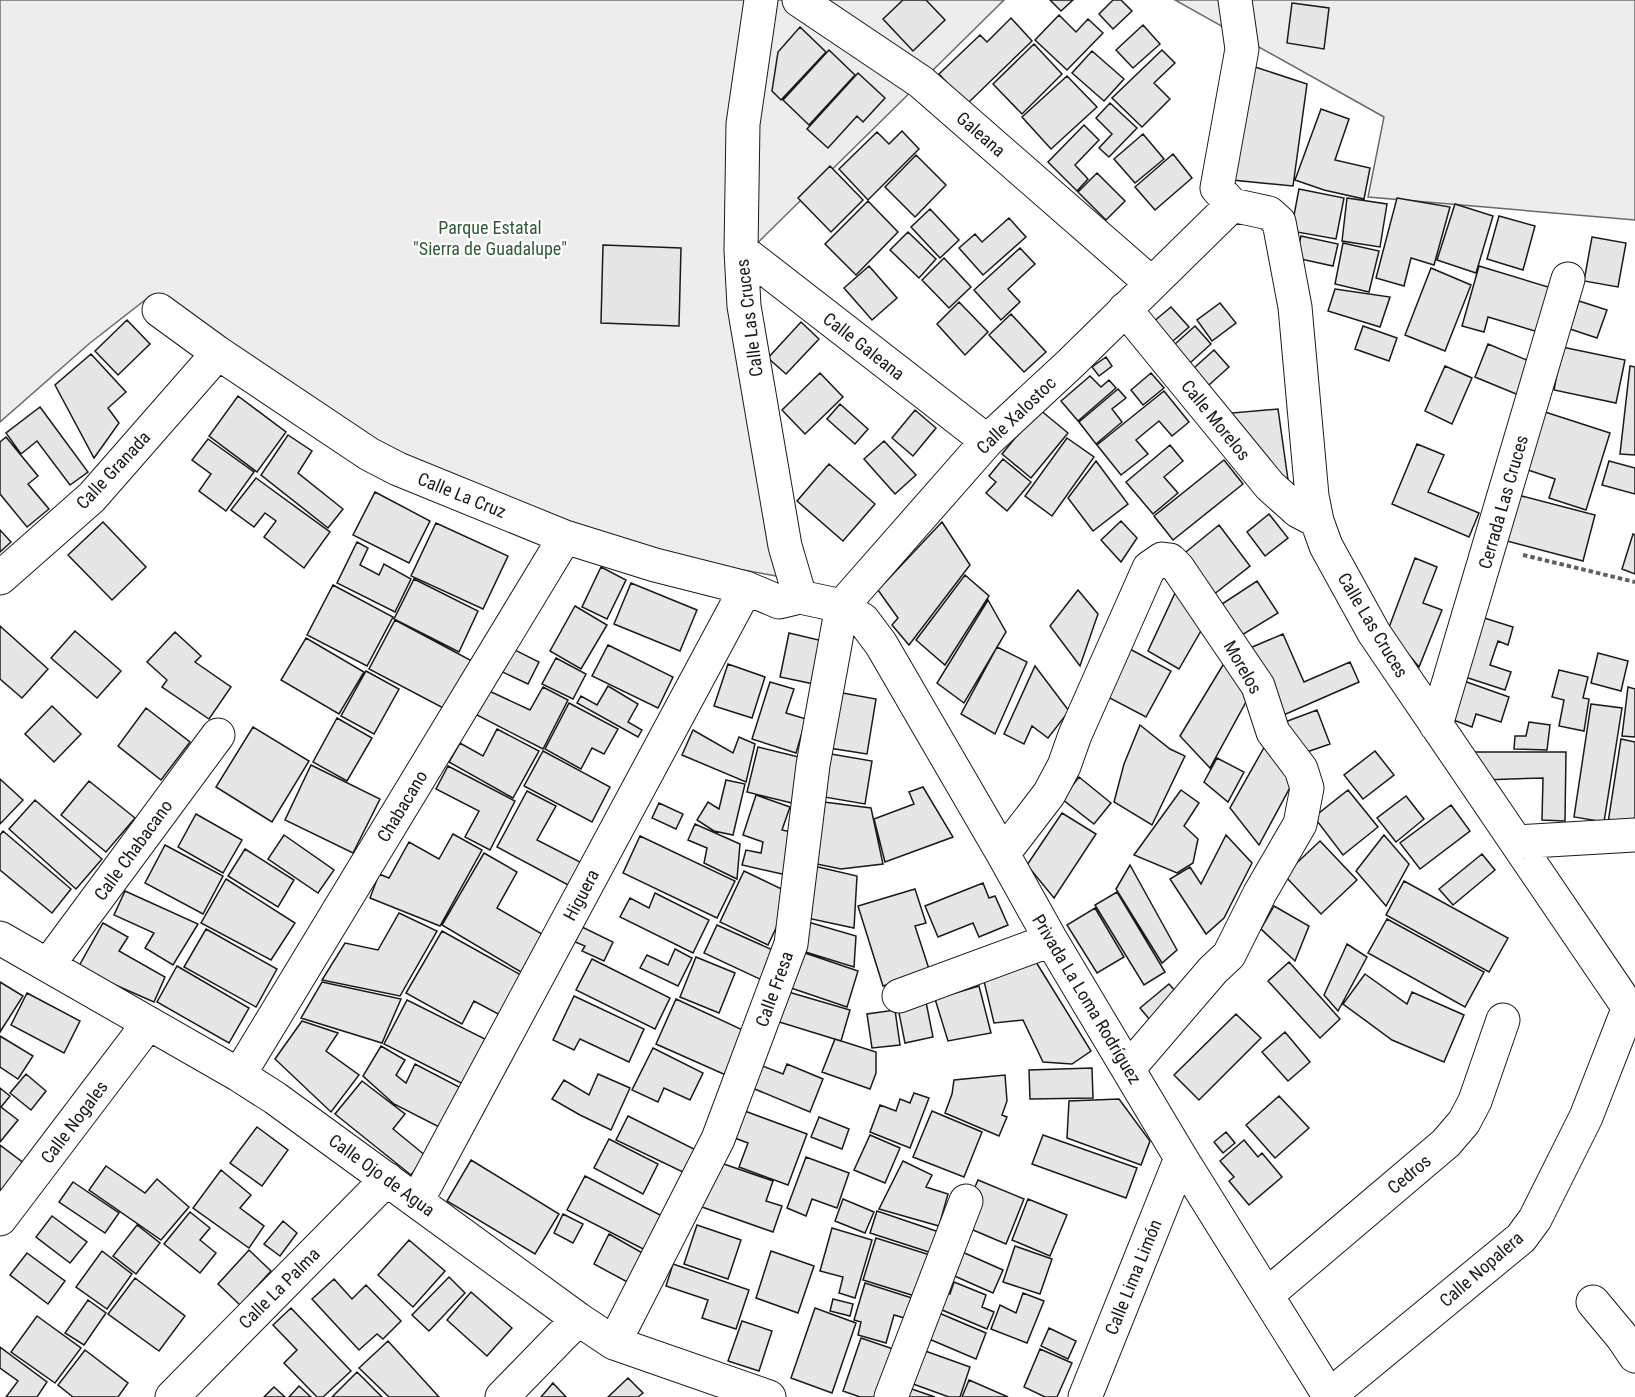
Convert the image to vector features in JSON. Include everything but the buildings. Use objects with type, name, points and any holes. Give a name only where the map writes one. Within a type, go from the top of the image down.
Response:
[{"type":"street","name":"Calle Las Cruces","points":[[761,0],[743,124],[741,250],[744,306],[785,546],[800,597]]},
{"type":"street","name":"Galeana","points":[[799,0],[921,82],[1151,283]]},
{"type":"street","points":[[1232,205],[1217,188],[1242,49],[1235,0]]},
{"type":"street","name":"Calle Las Cruces","points":[[1232,205],[1269,213],[1279,222],[1295,307],[1312,496],[1317,521],[1326,546],[1374,633],[1632,1012]]},
{"type":"street","name":"Calle Xalostoc","points":[[842,606],[987,441],[1071,363],[1232,205]]},
{"type":"street","name":"Calle Galeana","points":[[741,250],[987,441]]},
{"type":"street","name":"Cerrada Las Cruces","points":[[1436,725],[1568,279]]},
{"type":"street","name":"Calle Morelos","points":[[1125,309],[1270,486],[1298,511],[1317,521]]},
{"type":"street","name":"Calle La Cruz","points":[[159,310],[218,353],[369,454],[398,469],[565,537],[655,565],[746,588],[779,602],[800,597]]},
{"type":"street","name":"Calle Granada","points":[[0,578],[92,497],[218,353]]},
{"type":"street","name":"Chabacano","points":[[239,1075],[565,537]]},
{"type":"street","name":"Morelos","points":[[1003,854],[1048,794],[1064,766],[1075,735],[1149,568],[1162,559],[1170,560],[1178,568],[1258,686],[1273,732],[1301,769],[1306,788],[1300,824],[1260,893],[1228,955],[1128,1069]]},
{"type":"street","name":"Higuera","points":[[417,1201],[746,588]]},
{"type":"street","points":[[800,597],[842,606]]},
{"type":"street","name":"Privada La Loma Rodríguez","points":[[842,606],[862,620],[881,644],[1051,940],[1181,1158],[1330,1396]]},
{"type":"street","name":"Calle Fresa","points":[[614,1343],[718,1139],[791,944],[813,765],[842,606]]},
{"type":"street","name":"Calle Chabacano","points":[[48,965],[218,735]]},
{"type":"street","points":[[1516,842],[1635,835]]},
{"type":"street","name":"Calle Ojo de Agua","points":[[0,938],[275,1098],[614,1343],[769,1397]]},
{"type":"street","points":[[899,996],[1051,940]]},
{"type":"street","name":"Calle Nopalera","points":[[1330,1396],[1521,1238],[1535,1219],[1586,1117],[1632,1012]]},
{"type":"street","name":"Cedros","points":[[1268,1294],[1446,1143],[1464,1122],[1475,1101],[1503,1020]]},
{"type":"street","name":"Calle Nogales","points":[[0,1219],[148,1024]]},
{"type":"street","name":"Calle Lima Limón","points":[[1085,1397],[1181,1158]]},
{"type":"street","name":"Calle La Palma","points":[[172,1397],[387,1179]]},
{"type":"street","points":[[891,1397],[966,1201]]},
{"type":"street","points":[[1593,1302],[1635,1356]]},
{"type":"street","points":[[502,1397],[578,1319]]},
{"type":"path","points":[[1490,547],[1635,582]]},
{"type":"shaded area","name":"Parque Estatal \"Sierra de Guadalupe\"","points":[[0,0],[1004,0],[726,274],[782,577],[636,551],[395,459],[149,297],[90,343],[0,422]]},
{"type":"shaded area","points":[[1175,0],[1635,0],[1635,220],[1368,197],[1384,117]]}]
